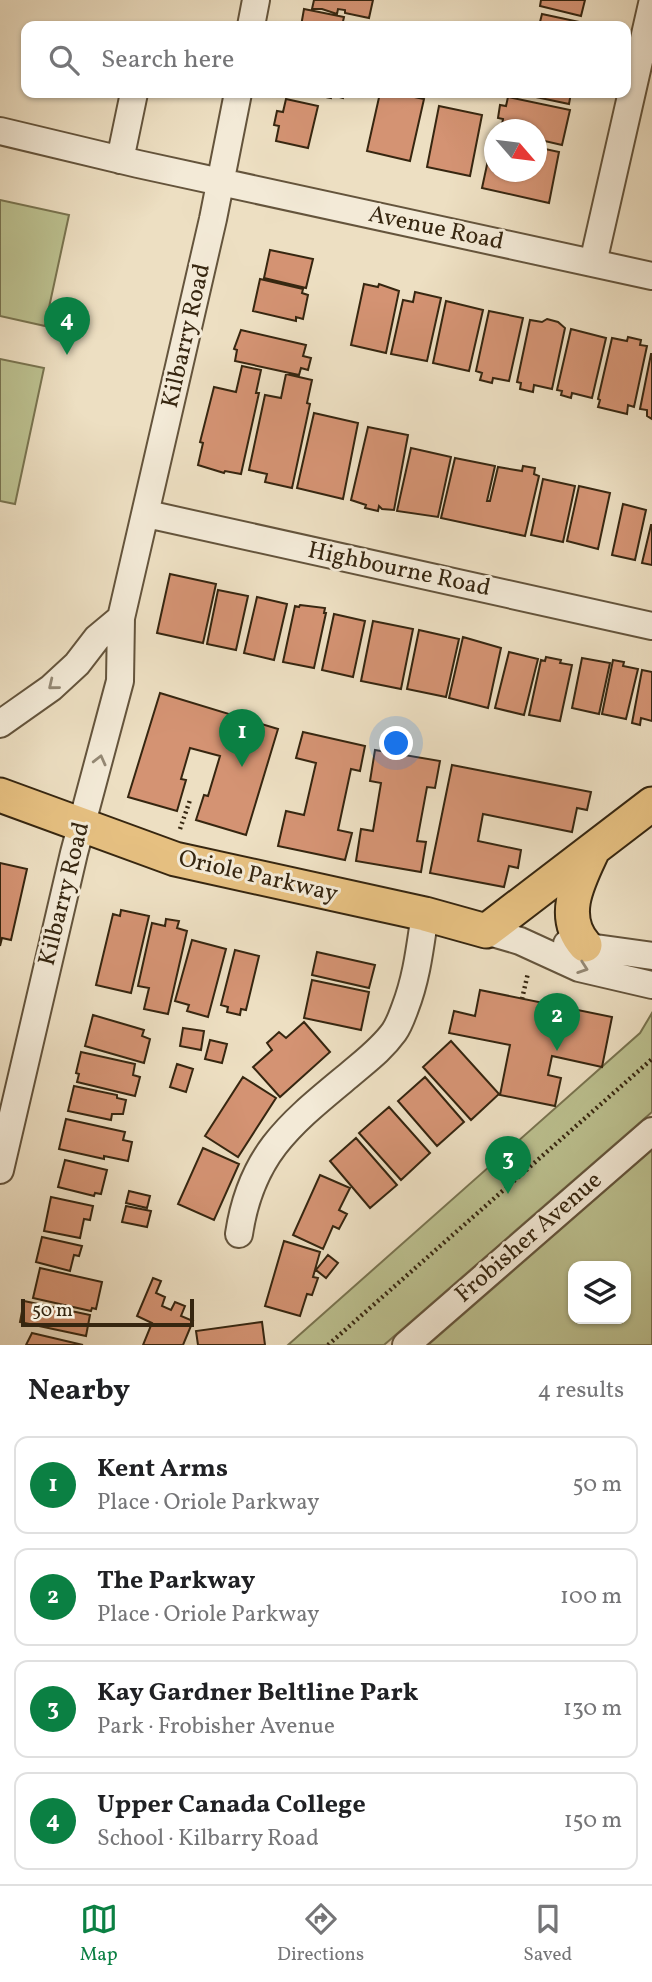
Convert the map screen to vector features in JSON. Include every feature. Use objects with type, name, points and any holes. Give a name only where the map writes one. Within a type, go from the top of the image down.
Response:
[{"type":"main road","name":"Oriole Parkway","points":[[0,795],[175,859],[486,931]]},
{"type":"main road","points":[[486,931],[652,804]]},
{"type":"main road","points":[[585,945],[576,935],[571,913],[573,898],[594,847]]},
{"type":"street","points":[[252,21],[256,0]]},
{"type":"street","points":[[631,96],[652,4]]},
{"type":"street","points":[[120,160],[133,98]]},
{"type":"street","name":"Kilbarry Road","points":[[0,1170],[82,825],[120,681],[121,618],[147,514],[237,98]]},
{"type":"street","points":[[593,263],[631,98]]},
{"type":"street","name":"Avenue Road","points":[[0,131],[120,160],[652,276]]},
{"type":"street","name":"Highbourne Road","points":[[147,514],[652,626]]},
{"type":"street","points":[[0,724],[51,688],[77,664],[97,638],[121,618]]},
{"type":"street","points":[[239,1234],[244,1204],[272,1146],[310,1106],[375,1054],[396,1030],[416,981],[425,915]]},
{"type":"street","name":"Oriole Parkway","points":[[486,931],[520,942],[579,968],[652,985]]},
{"type":"street","name":"Oriole Parkway","points":[[520,942],[585,945],[652,956]]},
{"type":"street","name":"Frobisher Avenue","points":[[406,1345],[652,1131]]},
{"type":"path","points":[[180,829],[190,800]]},
{"type":"path","points":[[522,999],[528,973]]},
{"type":"path","points":[[328,1345],[652,1059]]},
{"type":"green space","points":[[0,200],[69,215],[45,326],[0,316]]},
{"type":"green space","points":[[0,359],[44,368],[15,504],[0,501]]},
{"type":"green space","points":[[652,1013],[652,1112],[384,1345],[288,1345],[640,1033]]},
{"type":"green space","points":[[652,1150],[652,1345],[428,1345]]},
{"type":"building","points":[[314,0],[373,0],[369,18],[345,13],[345,10],[338,9],[337,14],[312,9]]},
{"type":"building","points":[[541,0],[585,0],[581,16],[540,6]]},
{"type":"building","points":[[304,9],[344,17],[343,21],[302,21]]},
{"type":"building","points":[[542,14],[575,21],[540,21]]},
{"type":"building","points":[[379,98],[424,99],[410,161],[367,151]]},
{"type":"building","points":[[508,98],[513,98],[570,110],[562,145],[547,142],[547,119],[498,118],[500,105],[506,106]]},
{"type":"building","points":[[541,98],[570,98],[569,104]]},
{"type":"building","points":[[286,99],[318,106],[308,148],[276,141],[279,126],[274,125],[277,111],[283,112]]},
{"type":"building","points":[[439,106],[482,115],[470,176],[427,167]]},
{"type":"building","points":[[547,149],[559,152],[549,203],[482,188],[484,179],[484,182],[547,182]]},
{"type":"building","points":[[270,250],[313,259],[306,288],[264,278]]},
{"type":"building","points":[[260,279],[303,289],[302,293],[308,295],[303,319],[296,317],[296,321],[253,311]]},
{"type":"building","points":[[364,284],[378,287],[379,284],[399,291],[386,353],[351,345]]},
{"type":"building","points":[[415,292],[441,298],[427,361],[391,354],[403,300],[413,302]]},
{"type":"building","points":[[446,301],[483,310],[469,371],[433,363]]},
{"type":"building","points":[[489,311],[523,318],[509,381],[493,378],[492,383],[480,380],[482,373],[476,371]]},
{"type":"building","points":[[547,319],[558,322],[565,328],[552,389],[534,385],[533,392],[520,389],[521,383],[517,382],[530,320],[542,322]]},
{"type":"building","points":[[571,329],[606,338],[592,398],[572,393],[571,398],[561,395],[562,391],[557,390]]},
{"type":"building","points":[[241,330],[306,345],[303,356],[311,358],[308,370],[301,368],[299,375],[235,361],[237,350],[234,349]]},
{"type":"building","points":[[628,337],[641,340],[640,345],[647,346],[634,407],[628,405],[627,414],[598,407],[598,399],[612,338],[627,341]]},
{"type":"building","points":[[651,354],[652,419],[647,416],[647,410],[640,409]]},
{"type":"building","points":[[242,366],[261,370],[256,393],[259,393],[241,474],[224,473],[198,465],[203,443],[200,442],[214,387],[236,392]]},
{"type":"building","points":[[286,374],[312,380],[307,403],[310,404],[292,488],[265,482],[267,474],[249,470],[265,395],[281,398]]},
{"type":"building","points":[[314,413],[358,423],[343,499],[297,488]]},
{"type":"building","points":[[368,427],[408,435],[394,510],[382,509],[379,506],[378,511],[365,508],[366,505],[351,500]]},
{"type":"building","points":[[411,448],[451,457],[438,517],[397,511]]},
{"type":"building","points":[[455,458],[495,466],[487,501],[490,501],[498,467],[522,471],[523,466],[535,468],[534,474],[539,476],[525,536],[441,518]]},
{"type":"building","points":[[543,479],[575,486],[563,542],[531,535]]},
{"type":"building","points":[[579,486],[610,493],[598,549],[567,541]]},
{"type":"building","points":[[623,504],[646,510],[635,560],[612,555]]},
{"type":"building","points":[[652,525],[652,565],[642,563]]},
{"type":"building","points":[[170,574],[216,584],[203,643],[157,633]]},
{"type":"building","points":[[218,590],[248,596],[236,650],[207,644]]},
{"type":"building","points":[[257,597],[287,604],[274,660],[244,653]]},
{"type":"building","points":[[295,606],[325,608],[314,668],[283,662]]},
{"type":"building","points":[[334,614],[365,621],[353,677],[322,670]]},
{"type":"building","points":[[373,621],[413,629],[401,689],[361,681]]},
{"type":"building","points":[[419,630],[459,639],[446,697],[407,689]]},
{"type":"building","points":[[463,637],[501,648],[488,708],[449,698]]},
{"type":"building","points":[[509,652],[538,659],[524,715],[495,708]]},
{"type":"building","points":[[546,657],[572,665],[560,721],[529,715],[541,660],[545,661]]},
{"type":"building","points":[[582,658],[610,663],[599,714],[572,708]]},
{"type":"building","points":[[613,660],[624,662],[623,666],[638,669],[626,719],[602,714]]},
{"type":"building","points":[[642,670],[652,672],[652,721],[641,718],[640,725],[632,723]]},
{"type":"building","points":[[160,693],[278,729],[246,835],[196,820],[204,795],[208,796],[220,756],[190,748],[181,779],[186,780],[177,811],[128,797]]},
{"type":"building","points":[[303,732],[365,746],[360,771],[351,769],[338,830],[352,833],[345,860],[278,846],[286,811],[304,815],[316,763],[296,758]]},
{"type":"building","points":[[375,750],[440,761],[435,788],[427,787],[417,841],[426,842],[421,872],[356,861],[361,829],[373,831],[381,783],[370,781]]},
{"type":"building","points":[[452,765],[591,792],[587,810],[577,808],[572,832],[483,814],[478,841],[521,850],[518,868],[509,866],[504,887],[430,873]]},
{"type":"building","points":[[0,863],[27,869],[11,940],[2,938],[0,946]]},
{"type":"building","points":[[121,910],[149,916],[131,993],[96,985],[113,914],[120,916]]},
{"type":"building","points":[[166,919],[179,921],[177,928],[187,931],[168,1014],[144,1009],[149,988],[138,986],[152,923],[165,926]]},
{"type":"building","points":[[192,940],[226,949],[208,1017],[187,1011],[189,1005],[175,1001]]},
{"type":"building","points":[[235,950],[259,956],[246,1010],[241,1009],[240,1015],[227,1012],[228,1007],[221,1005]]},
{"type":"building","points":[[317,952],[375,965],[369,988],[312,975]]},
{"type":"building","points":[[312,980],[369,992],[361,1030],[304,1018]]},
{"type":"building","points":[[480,990],[612,1017],[602,1067],[552,1056],[548,1075],[561,1078],[555,1106],[500,1095],[510,1045],[449,1033],[454,1011],[475,1016]]},
{"type":"building","points":[[93,1015],[144,1030],[142,1036],[150,1039],[144,1063],[85,1046]]},
{"type":"building","points":[[304,1022],[330,1052],[280,1097],[253,1067],[272,1050],[267,1043],[279,1032],[286,1038]]},
{"type":"building","points":[[183,1028],[204,1031],[201,1050],[180,1046]]},
{"type":"building","points":[[210,1040],[227,1044],[222,1063],[205,1059]]},
{"type":"building","points":[[451,1041],[499,1094],[471,1120],[423,1067]]},
{"type":"building","points":[[81,1052],[135,1064],[133,1075],[140,1077],[135,1096],[77,1082],[79,1074],[76,1073]]},
{"type":"building","points":[[177,1064],[193,1069],[186,1092],[170,1087]]},
{"type":"building","points":[[243,1077],[276,1098],[238,1157],[205,1136]]},
{"type":"building","points":[[425,1077],[464,1122],[437,1146],[398,1101]]},
{"type":"building","points":[[74,1086],[117,1095],[117,1098],[126,1100],[123,1114],[112,1114],[111,1120],[68,1111]]},
{"type":"building","points":[[389,1107],[430,1153],[401,1180],[359,1133]]},
{"type":"building","points":[[66,1119],[125,1132],[123,1140],[132,1142],[128,1161],[104,1156],[104,1159],[59,1149]]},
{"type":"building","points":[[356,1138],[397,1185],[370,1208],[330,1161]]},
{"type":"building","points":[[203,1148],[239,1164],[214,1220],[178,1204]]},
{"type":"building","points":[[65,1160],[107,1170],[101,1194],[95,1193],[94,1196],[58,1187]]},
{"type":"building","points":[[320,1175],[350,1188],[339,1210],[347,1214],[339,1229],[333,1226],[323,1249],[293,1235]]},
{"type":"building","points":[[129,1191],[150,1196],[147,1208],[126,1203]]},
{"type":"building","points":[[51,1197],[93,1206],[90,1220],[84,1219],[80,1238],[44,1231]]},
{"type":"building","points":[[126,1206],[151,1211],[147,1227],[122,1222]]},
{"type":"building","points":[[42,1237],[82,1246],[79,1256],[74,1255],[70,1271],[36,1262]]},
{"type":"building","points":[[284,1241],[320,1252],[313,1277],[318,1278],[312,1295],[307,1294],[300,1316],[265,1306]]},
{"type":"building","points":[[328,1255],[338,1263],[326,1278],[316,1270]]},
{"type":"building","points":[[40,1268],[102,1282],[96,1309],[92,1308],[91,1311],[33,1298]]},
{"type":"building","points":[[153,1278],[161,1281],[156,1293],[165,1297],[162,1306],[171,1310],[175,1302],[185,1306],[181,1316],[193,1321],[183,1345],[143,1345],[152,1323],[137,1316]]},
{"type":"building","points":[[24,1301],[90,1315],[86,1336],[20,1322]]},
{"type":"building","points":[[262,1322],[265,1345],[198,1345],[196,1331]]},
{"type":"building","points":[[32,1333],[83,1345],[26,1345]]},
{"type":"place","name":"Upper Canada College","points":[[67,355]]},
{"type":"place","name":"Kent Arms","points":[[242,767]]},
{"type":"place","name":"The Parkway","points":[[557,1051]]},
{"type":"place","name":"Kay Gardner Beltline Park","points":[[508,1194]]}]
